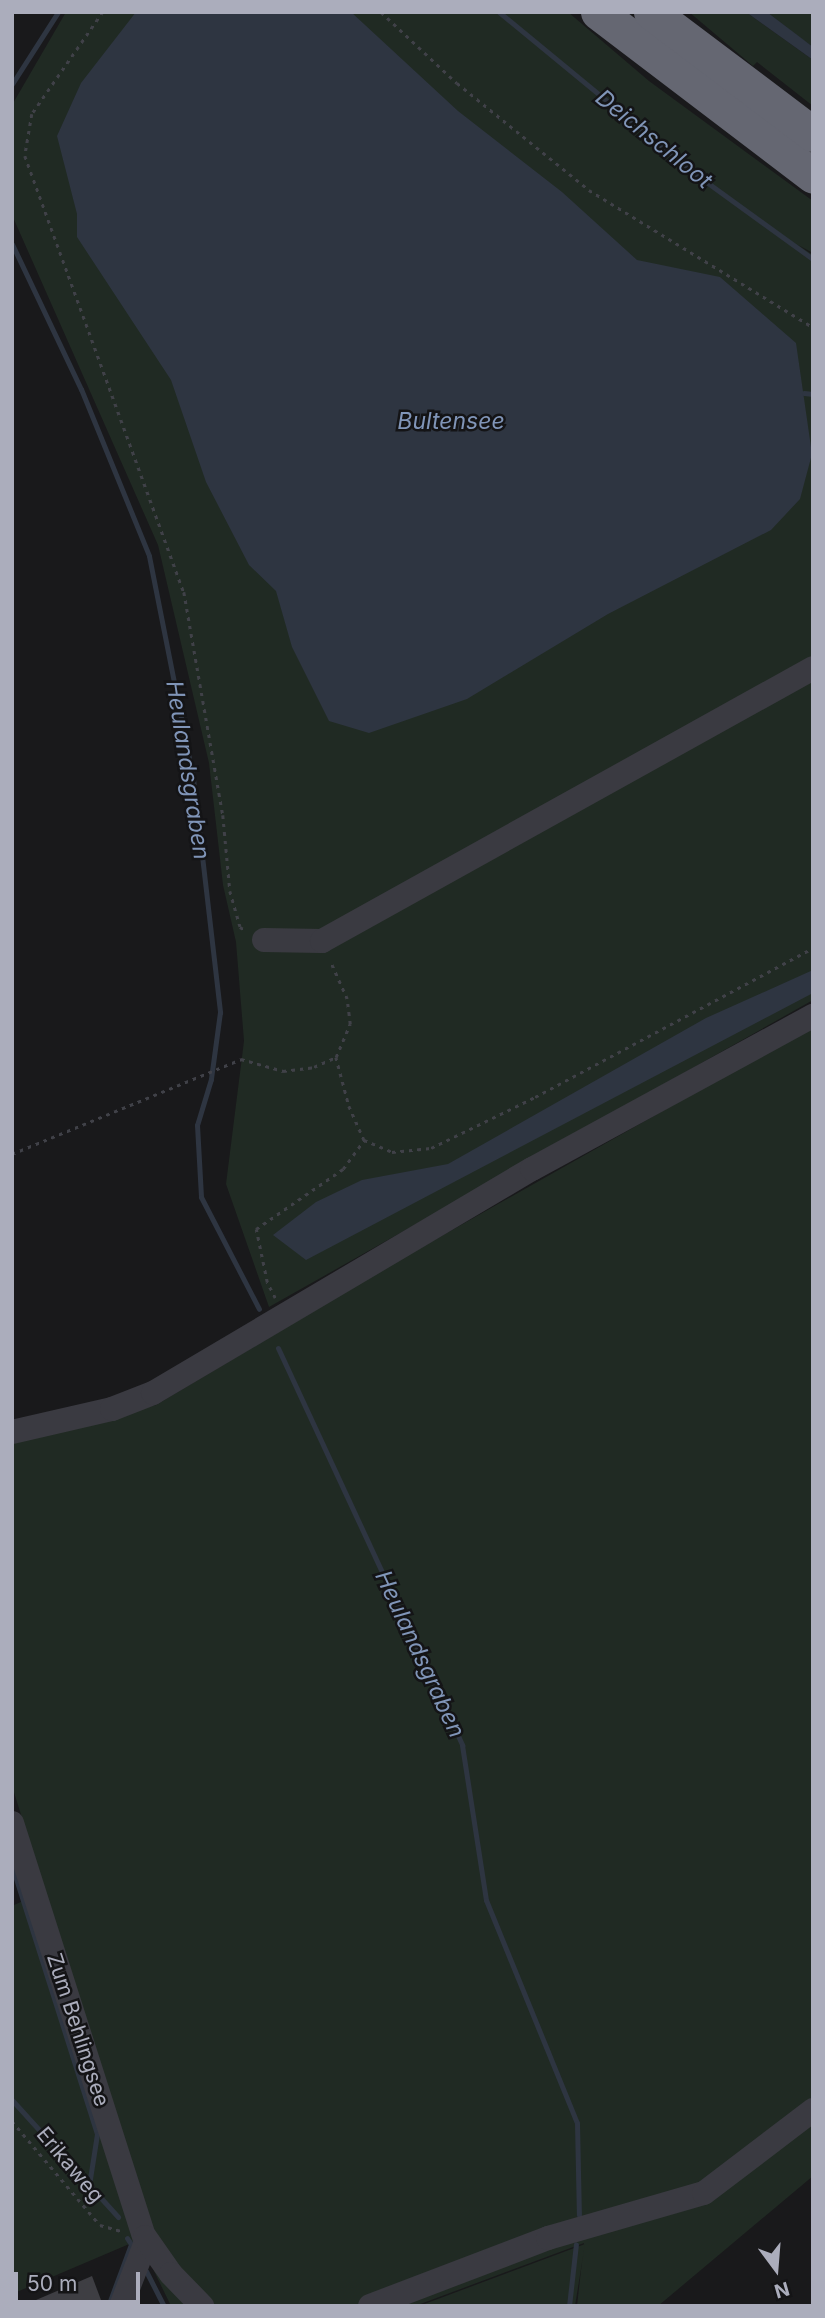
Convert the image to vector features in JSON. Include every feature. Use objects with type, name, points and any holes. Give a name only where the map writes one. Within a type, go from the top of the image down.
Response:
[{"type":"highway","points":[[598,12],[813,176]]},
{"type":"highway","points":[[651,12],[813,134]]},
{"type":"street","points":[[264,940],[322,942],[813,668]]},
{"type":"street","points":[[12,1432],[112,1409],[153,1393],[532,1169],[813,1016]]},
{"type":"street","name":"Zum Behlingsee","points":[[12,1823],[145,2237],[171,2274],[202,2306]]},
{"type":"street","points":[[370,2306],[548,2238],[704,2193],[813,2110]]},
{"type":"street","points":[[121,2306],[145,2237]]},
{"type":"path","points":[[103,12],[32,114],[25,156],[184,592],[223,815],[230,891],[240,926],[264,940]]},
{"type":"path","points":[[381,12],[457,83],[589,190],[813,327]]},
{"type":"path","points":[[322,942],[347,999],[349,1024],[336,1057],[349,1106],[364,1140],[393,1152],[431,1148],[535,1097],[813,948]]},
{"type":"path","points":[[12,1154],[191,1077],[241,1059],[283,1071],[314,1067],[336,1057]]},
{"type":"path","points":[[284,1316],[267,1282],[256,1230],[343,1169],[364,1140]]},
{"type":"path","name":"Erikaweg","points":[[12,2121],[100,2225],[145,2237]]},
{"type":"shaded area","points":[[66,12],[568,12],[649,81],[813,201],[813,253],[798,245],[813,255],[813,1000],[269,1307],[226,1184],[244,1041],[236,942],[223,885],[209,763],[158,545],[12,215],[12,105]]},
{"type":"shaded area","points":[[689,12],[746,12],[813,60],[813,106],[757,62],[753,66]]},
{"type":"shaded area","points":[[767,12],[813,12],[813,47],[803,40]]},
{"type":"shaded area","points":[[813,1026],[813,2176],[658,2306],[577,2306],[584,2243],[415,2306],[171,2306],[154,2271],[120,2130],[12,1786],[12,1444],[156,1405],[408,1255]]},
{"type":"shaded area","points":[[25,1900],[141,2239],[12,2294],[12,1906]]},
{"type":"shaded area","points":[[585,2244],[575,2306],[419,2306]]},
{"type":"water","name":"Bultensee","points":[[136,12],[351,12],[458,111],[562,192],[637,260],[720,277],[796,343],[812,454],[800,499],[771,530],[608,614],[467,699],[369,733],[329,721],[292,647],[276,591],[249,565],[206,482],[171,380],[77,237],[77,214],[57,136],[81,83]]},
{"type":"water","points":[[746,12],[767,12],[813,47],[813,60]]},
{"type":"water","points":[[813,970],[813,993],[306,1260],[273,1235],[316,1202],[362,1180],[448,1164],[706,1018]]},
{"type":"building","points":[[92,2276],[101,2300],[86,2306],[22,2306]]},
{"type":"waterway","name":"Heulandsgraben","points":[[12,84],[58,12]]},
{"type":"waterway","name":"Deichschloot","points":[[499,12],[694,173],[813,259]]},
{"type":"waterway","name":"Heulandsgraben","points":[[12,244],[81,389],[149,556],[193,778],[220,1012],[211,1079],[197,1125],[201,1197],[259,1309]]},
{"type":"waterway","points":[[804,393],[813,394]]},
{"type":"waterway","name":"Heulandsgraben","points":[[278,1348],[462,1745],[486,1900],[577,2123],[579,2215]]},
{"type":"waterway","points":[[12,1866],[97,2134],[89,2185]]},
{"type":"waterway","points":[[12,2100],[118,2217]]},
{"type":"waterway","points":[[108,2306],[131,2244],[127,2238]]},
{"type":"waterway","name":"Heulandsgraben","points":[[569,2306],[576,2244]]},
{"type":"waterway","points":[[146,2271],[164,2306]]}]
